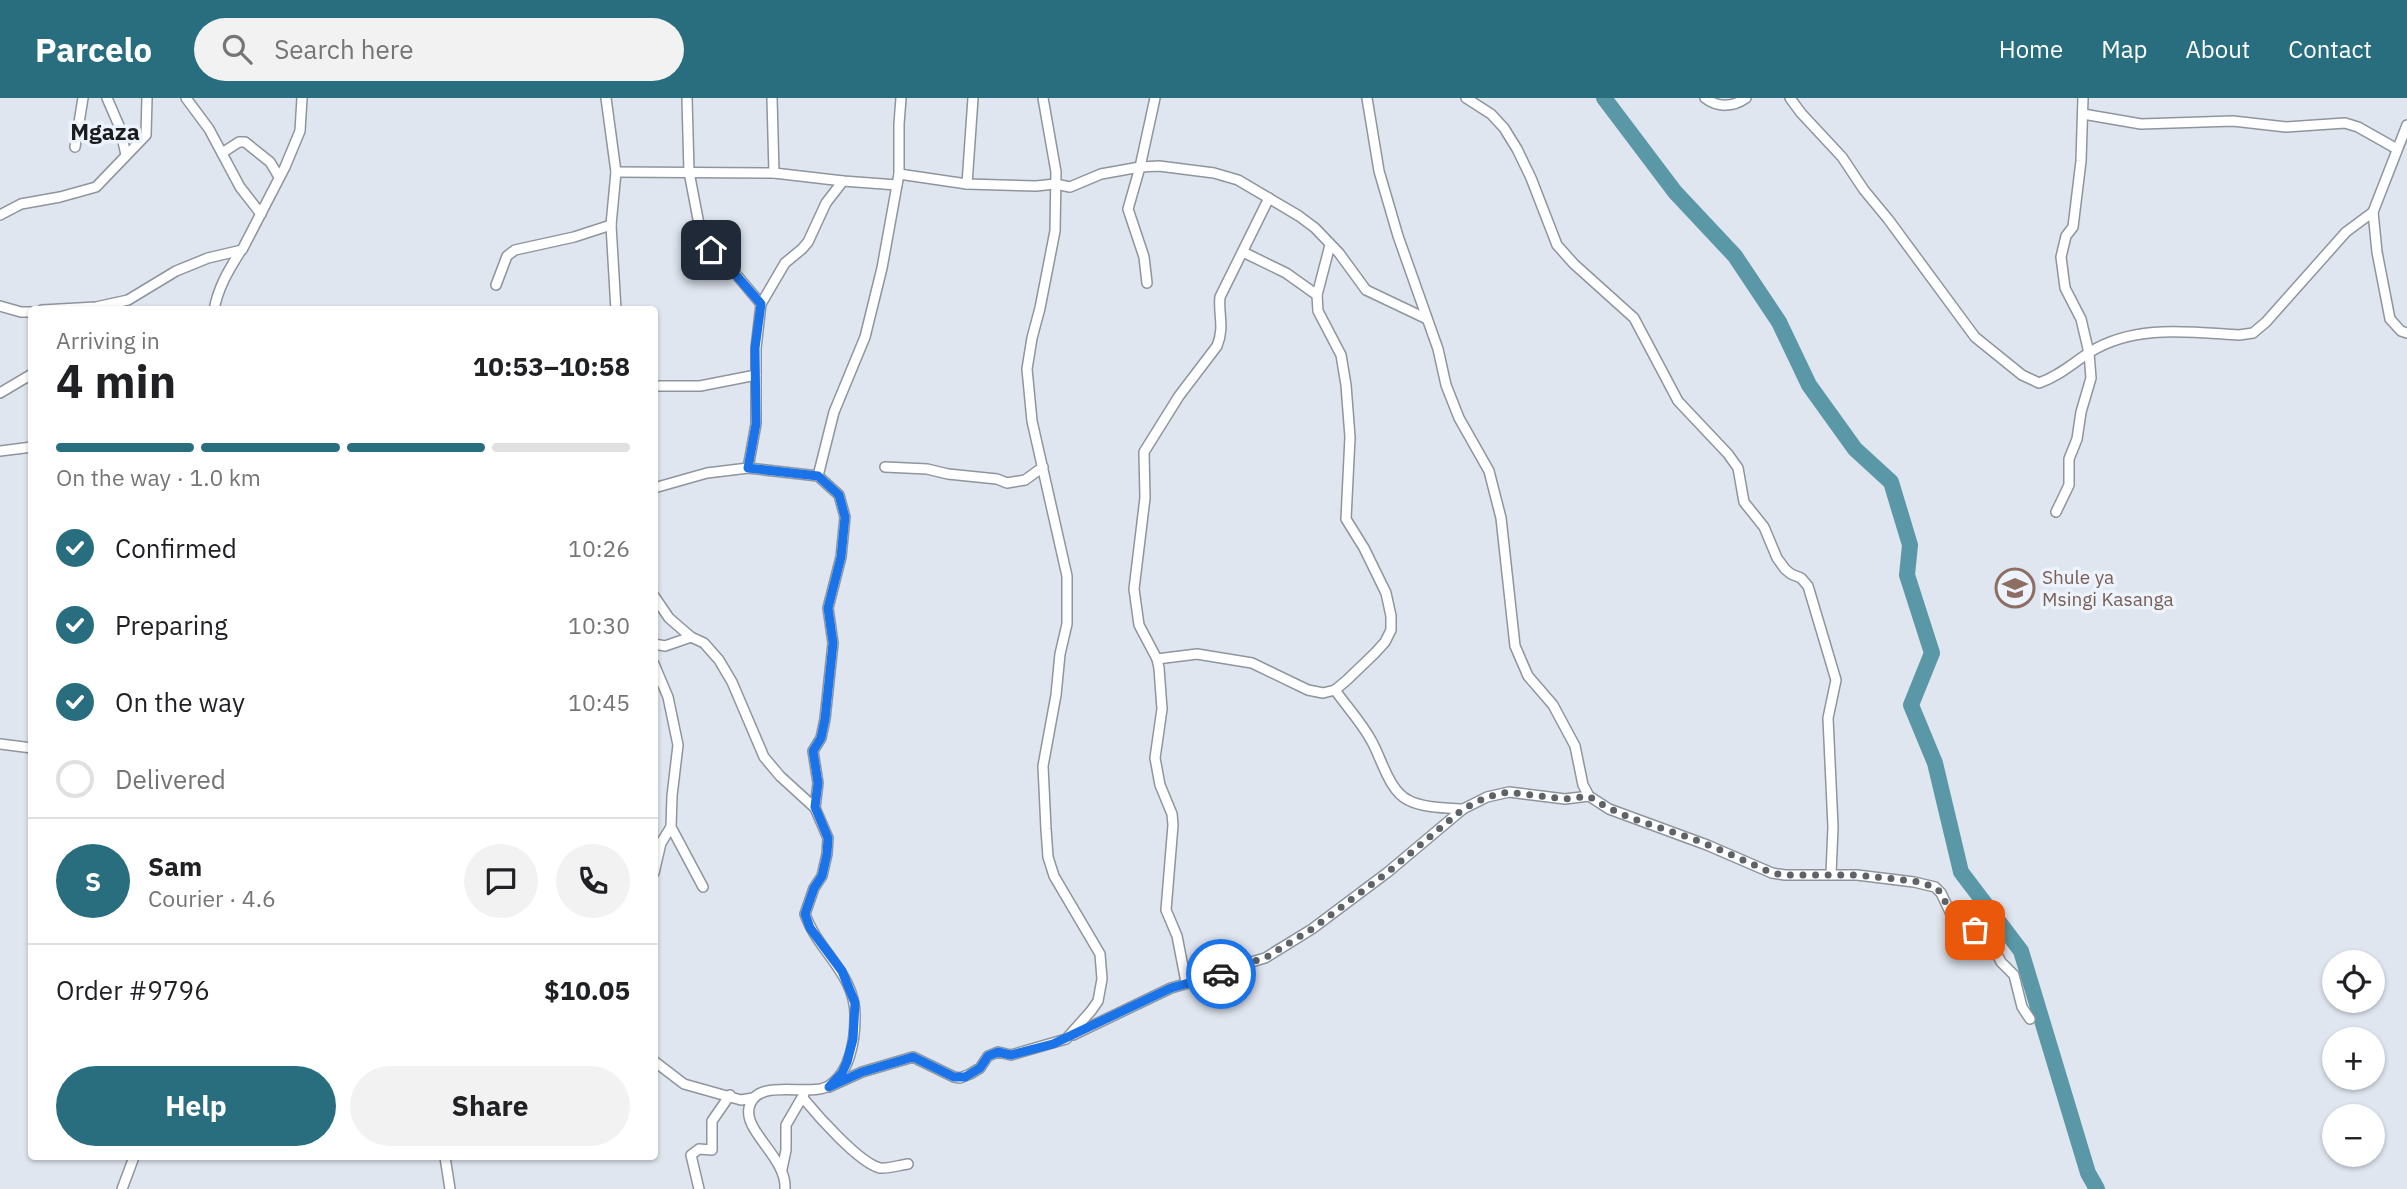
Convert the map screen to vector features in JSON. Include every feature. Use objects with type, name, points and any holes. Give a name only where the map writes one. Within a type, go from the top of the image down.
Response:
[{"type":"street","points":[[75,147],[83,98]]},
{"type":"street","points":[[107,98],[120,128],[126,155]]},
{"type":"street","points":[[0,215],[21,204],[96,187],[147,134],[147,98]]},
{"type":"street","points":[[186,98],[209,129],[240,187],[261,214]]},
{"type":"street","points":[[215,306],[225,276],[261,214],[300,131],[302,98]]},
{"type":"street","points":[[606,98],[616,172],[611,225],[616,306]]},
{"type":"street","points":[[687,98],[689,172],[704,245],[723,260],[761,304]]},
{"type":"street","points":[[772,98],[774,173]]},
{"type":"street","points":[[818,476],[834,412],[865,337],[882,268],[899,174],[898,124],[901,98]]},
{"type":"street","points":[[967,184],[973,98]]},
{"type":"street","points":[[1043,98],[1056,172],[1055,231],[1040,308],[1031,338],[1027,369],[1032,421],[1067,576],[1067,624],[1043,766],[1048,857],[1054,876],[1096,946],[1102,964],[1098,1001],[1066,1039]]},
{"type":"street","points":[[1147,283],[1144,257],[1128,209],[1155,98]]},
{"type":"street","points":[[1367,98],[1379,170],[1398,236],[1438,349],[1446,385],[1454,406],[1489,471],[1501,518],[1518,654],[1528,676],[1553,705],[1575,746],[1583,785],[1589,796],[1631,819],[1687,837],[1772,873],[1857,875],[1914,881],[1935,887],[1941,893],[1951,914],[1989,939],[2001,962],[2014,975],[2022,1007],[2030,1018]]},
{"type":"street","points":[[1466,98],[1491,114],[1504,128],[1531,178],[1557,245],[1634,318],[1678,401],[1738,468],[1744,502],[1764,527],[1777,558],[1785,569],[1801,578],[1808,586],[1836,680],[1828,718],[1833,827],[1831,874]]},
{"type":"street","points":[[1705,98],[1727,106],[1746,98]]},
{"type":"street","points":[[1790,98],[1842,157],[1975,337],[2022,375],[2039,383],[2112,342],[2151,332],[2239,335],[2253,333],[2266,322],[2346,232],[2373,212]]},
{"type":"street","points":[[2056,512],[2071,478],[2069,459],[2077,439],[2081,412],[2091,378],[2089,353],[2078,312],[2065,288],[2061,257],[2066,236],[2073,227],[2081,161],[2083,98]]},
{"type":"street","points":[[2083,114],[2141,124],[2234,121],[2286,127],[2345,123],[2358,127],[2397,149]]},
{"type":"street","points":[[2407,125],[2373,212],[2377,252],[2390,319],[2401,331],[2407,332]]},
{"type":"street","points":[[222,153],[239,142],[245,142],[270,162],[279,177]]},
{"type":"street","points":[[899,174],[967,184],[1055,184],[1070,187],[1101,174],[1140,167],[1159,166],[1214,173],[1238,180],[1315,228],[1339,253],[1366,289],[1427,319]]},
{"type":"street","points":[[616,172],[774,173],[897,185]]},
{"type":"street","points":[[748,468],[756,424],[755,348],[761,304],[785,262],[808,242],[826,203],[843,181]]},
{"type":"street","points":[[1186,982],[1177,936],[1166,910],[1173,825],[1172,814],[1160,785],[1155,758],[1162,709],[1162,685],[1157,659],[1139,625],[1135,589],[1145,498],[1144,452],[1179,396],[1217,346],[1222,320],[1220,297],[1269,198]]},
{"type":"street","points":[[496,285],[507,256],[514,250],[574,237],[611,225]]},
{"type":"street","points":[[1157,659],[1197,654],[1252,663],[1317,694],[1335,690],[1385,642],[1391,630],[1386,593],[1346,519],[1350,437],[1346,385],[1340,355],[1318,312],[1317,295],[1330,245]]},
{"type":"street","points":[[119,306],[176,271],[208,258],[240,252]]},
{"type":"street","points":[[1243,252],[1286,273],[1317,295]]},
{"type":"street","points":[[101,306],[128,300]]},
{"type":"street","points":[[0,306],[28,312]]},
{"type":"street","points":[[658,386],[699,386],[756,375]]},
{"type":"street","points":[[0,393],[28,376]]},
{"type":"street","points":[[0,451],[28,448]]},
{"type":"street","points":[[885,467],[927,469],[997,479],[1007,483],[1025,480],[1043,467]]},
{"type":"street","points":[[658,487],[707,473],[748,468],[818,476],[839,495],[845,517],[841,557],[828,608],[833,643],[825,719],[821,738],[813,751],[818,783],[815,807]]},
{"type":"street","points":[[658,603],[668,618],[704,643],[728,674],[758,745],[780,776],[815,807],[828,838],[822,876],[814,888],[805,914],[810,928],[842,971],[855,1003],[853,1039],[847,1062],[842,1073],[829,1087]]},
{"type":"street","points":[[658,645],[665,646],[691,636]]},
{"type":"street","points":[[658,673],[668,697],[678,744],[671,827],[703,887]]},
{"type":"street","points":[[1335,690],[1372,740],[1385,770],[1401,795],[1409,801],[1463,809]]},
{"type":"street","points":[[0,744],[28,748]]},
{"type":"street","points":[[658,1064],[684,1084],[741,1100],[782,1089],[804,1094],[829,1087],[862,1072],[913,1057],[960,1078],[980,1068],[988,1056],[998,1052],[1011,1055],[1066,1039],[1154,995],[1186,982],[1224,974],[1241,965],[1265,958],[1312,929],[1388,872],[1463,809],[1487,797],[1508,792],[1565,799],[1589,796]]},
{"type":"street","points":[[658,856],[661,843],[671,827]]},
{"type":"street","points":[[804,1094],[838,1138],[869,1161],[881,1168],[908,1164]]},
{"type":"street","points":[[785,1189],[782,1170],[786,1150],[786,1125],[804,1094]]},
{"type":"street","points":[[699,1189],[691,1155],[699,1149],[712,1150],[712,1121],[730,1095]]},
{"type":"street","points":[[753,1098],[749,1117],[782,1170]]},
{"type":"street","points":[[122,1189],[133,1160]]},
{"type":"street","points":[[445,1160],[450,1189]]},
{"type":"waterway","points":[[1604,98],[1675,192],[1735,256],[1779,322],[1809,385],[1855,449],[1891,482],[1910,545],[1907,575],[1932,653],[1911,705],[1935,763],[1961,872],[2021,951],[2088,1173],[2097,1189]]},
{"type":"way so far","points":[[1221,974],[1265,958],[1312,929],[1388,872],[1463,809],[1487,797],[1508,792],[1565,799],[1589,796],[1631,819],[1687,837],[1772,873],[1857,875],[1914,881],[1935,887],[1941,893],[1951,914],[1975,930]]},
{"type":"place","name":"Shule ya Msingi Kasanga","points":[[2015,588]]},
{"type":"district","name":"Mgaza","points":[[105,132]]},
{"type":"route","points":[[711,250],[761,304],[755,348],[756,424],[748,468],[818,476],[839,495],[845,517],[841,557],[828,608],[833,643],[825,719],[821,738],[813,751],[818,783],[815,807],[828,838],[827,862],[805,914],[810,928],[842,971],[855,1003],[853,1039],[847,1062],[842,1073],[829,1087],[862,1072],[913,1057],[954,1077],[965,1077],[980,1068],[988,1056],[998,1052],[1011,1055],[1053,1044],[1154,995],[1186,982],[1221,974]]}]
